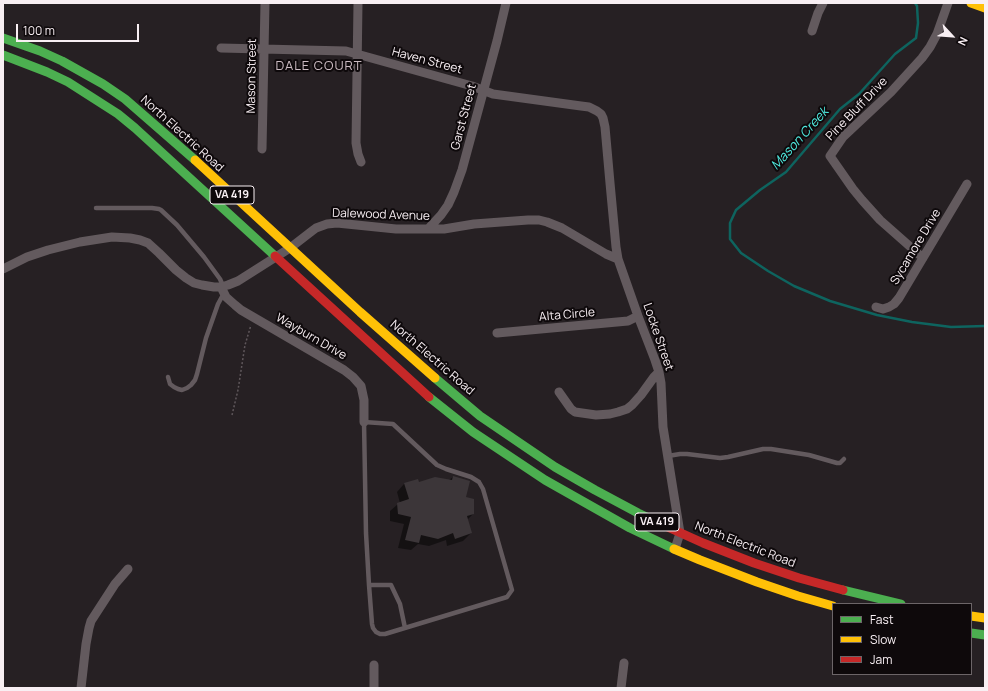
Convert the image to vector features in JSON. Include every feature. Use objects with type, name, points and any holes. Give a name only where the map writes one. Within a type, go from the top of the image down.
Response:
[{"type":"main road","points":[[971,3],[985,8]]},
{"type":"main road","name":"North Electric Road","points":[[3,38],[40,51],[62,61],[103,84],[125,99],[372,322],[480,416],[520,444],[588,486],[638,513],[680,533],[754,563],[799,578],[897,603]]},
{"type":"main road","name":"VA 419","points":[[3,55],[40,69],[68,82],[118,114],[166,156],[425,394],[473,432],[538,476],[630,528],[700,560],[757,582],[832,606]]},
{"type":"main road","points":[[972,616],[985,618]]},
{"type":"main road","points":[[972,633],[985,635]]},
{"type":"street","name":"Mason Street","points":[[262,149],[265,3]]},
{"type":"street","points":[[358,3],[356,143],[361,162]]},
{"type":"street","name":"Garst Street","points":[[428,229],[448,205],[462,170],[498,41],[506,3]]},
{"type":"street","points":[[812,31],[823,3]]},
{"type":"street","name":"Pine Bluff Drive","points":[[923,258],[880,220],[862,200],[830,156],[843,138],[891,92],[922,58],[937,34],[948,3]]},
{"type":"street","name":"Haven Street","points":[[222,48],[346,51],[472,86],[493,94],[589,107],[601,114],[606,134]]},
{"type":"street","name":"Locke Street","points":[[606,134],[618,259],[659,372],[661,383],[663,427],[680,533],[676,549]]},
{"type":"street","name":"Sycamore Drive","points":[[876,307],[889,307],[899,298],[967,184]]},
{"type":"street","name":"Dalewood Avenue","points":[[3,268],[27,257],[80,242],[112,237],[130,238],[148,243],[186,278],[202,285],[223,289],[276,258],[316,228],[327,224],[337,223],[396,229],[444,229],[474,224],[528,220],[539,220],[562,228],[606,254],[618,259]]},
{"type":"street","name":"Wayburn Drive","points":[[223,289],[234,305],[344,370],[353,377],[361,386],[364,400],[364,422]]},
{"type":"street","name":"Alta Circle","points":[[497,333],[628,321],[638,316]]},
{"type":"street","points":[[559,392],[571,409],[576,412],[581,414],[596,415],[610,414],[632,405],[659,372]]},
{"type":"street","points":[[81,688],[86,644],[91,621],[115,584],[128,569]]},
{"type":"street","points":[[621,688],[624,663]]},
{"type":"street","points":[[374,665],[374,688]]},
{"type":"lane","points":[[96,208],[152,208],[161,210],[177,225],[200,252],[220,280],[223,289],[206,338],[195,380],[188,388],[182,390],[170,384],[168,377]]},
{"type":"lane","points":[[364,422],[393,424],[437,465],[471,477],[479,482],[483,490],[512,590],[509,595],[504,598],[385,634],[380,634],[376,632],[372,624],[369,585],[366,533],[364,422]]},
{"type":"lane","points":[[668,456],[687,454],[720,458],[763,449],[770,449],[837,463],[840,463],[844,459]]},
{"type":"lane","points":[[369,585],[391,585],[400,604],[405,628]]},
{"type":"path","points":[[232,415],[238,390],[245,345],[249,329],[254,318]]},
{"type":"building","points":[[453,476],[470,481],[466,497],[474,499],[474,514],[467,516],[472,533],[455,539],[453,533],[438,539],[421,535],[419,543],[405,540],[411,517],[398,514],[397,503],[409,499],[404,483],[418,479],[419,482],[435,477],[452,480]]},
{"type":"waterway","name":"Mason Creek","points":[[915,3],[917,6],[918,23],[916,38],[895,54],[859,94],[840,109],[786,172],[760,190],[736,210],[730,223],[730,239],[741,253],[768,271],[794,286],[830,301],[877,315],[912,322],[951,327],[985,326]]},
{"type":"traffic: fast","points":[[3,38],[40,51],[62,61],[103,84],[125,99],[195,160]]},
{"type":"traffic: fast","points":[[3,55],[68,82],[118,114],[275,256]]},
{"type":"traffic: fast","points":[[435,378],[480,416],[555,467],[595,490],[661,524]]},
{"type":"traffic: fast","points":[[429,397],[473,432],[545,480],[630,528],[674,549]]},
{"type":"traffic: fast","points":[[843,590],[897,603]]},
{"type":"traffic: fast","points":[[972,633],[985,635]]},
{"type":"traffic: slow","points":[[971,3],[985,8]]},
{"type":"traffic: slow","points":[[195,160],[360,312],[435,378]]},
{"type":"traffic: slow","points":[[674,549],[757,582],[832,606]]},
{"type":"traffic: slow","points":[[972,616],[985,618]]},
{"type":"traffic: jam","points":[[275,256],[429,397]]},
{"type":"traffic: jam","points":[[661,524],[703,543],[754,563],[799,578],[843,590]]},
{"type":"district","name":"DALE COURT","points":[[319,66]]}]
